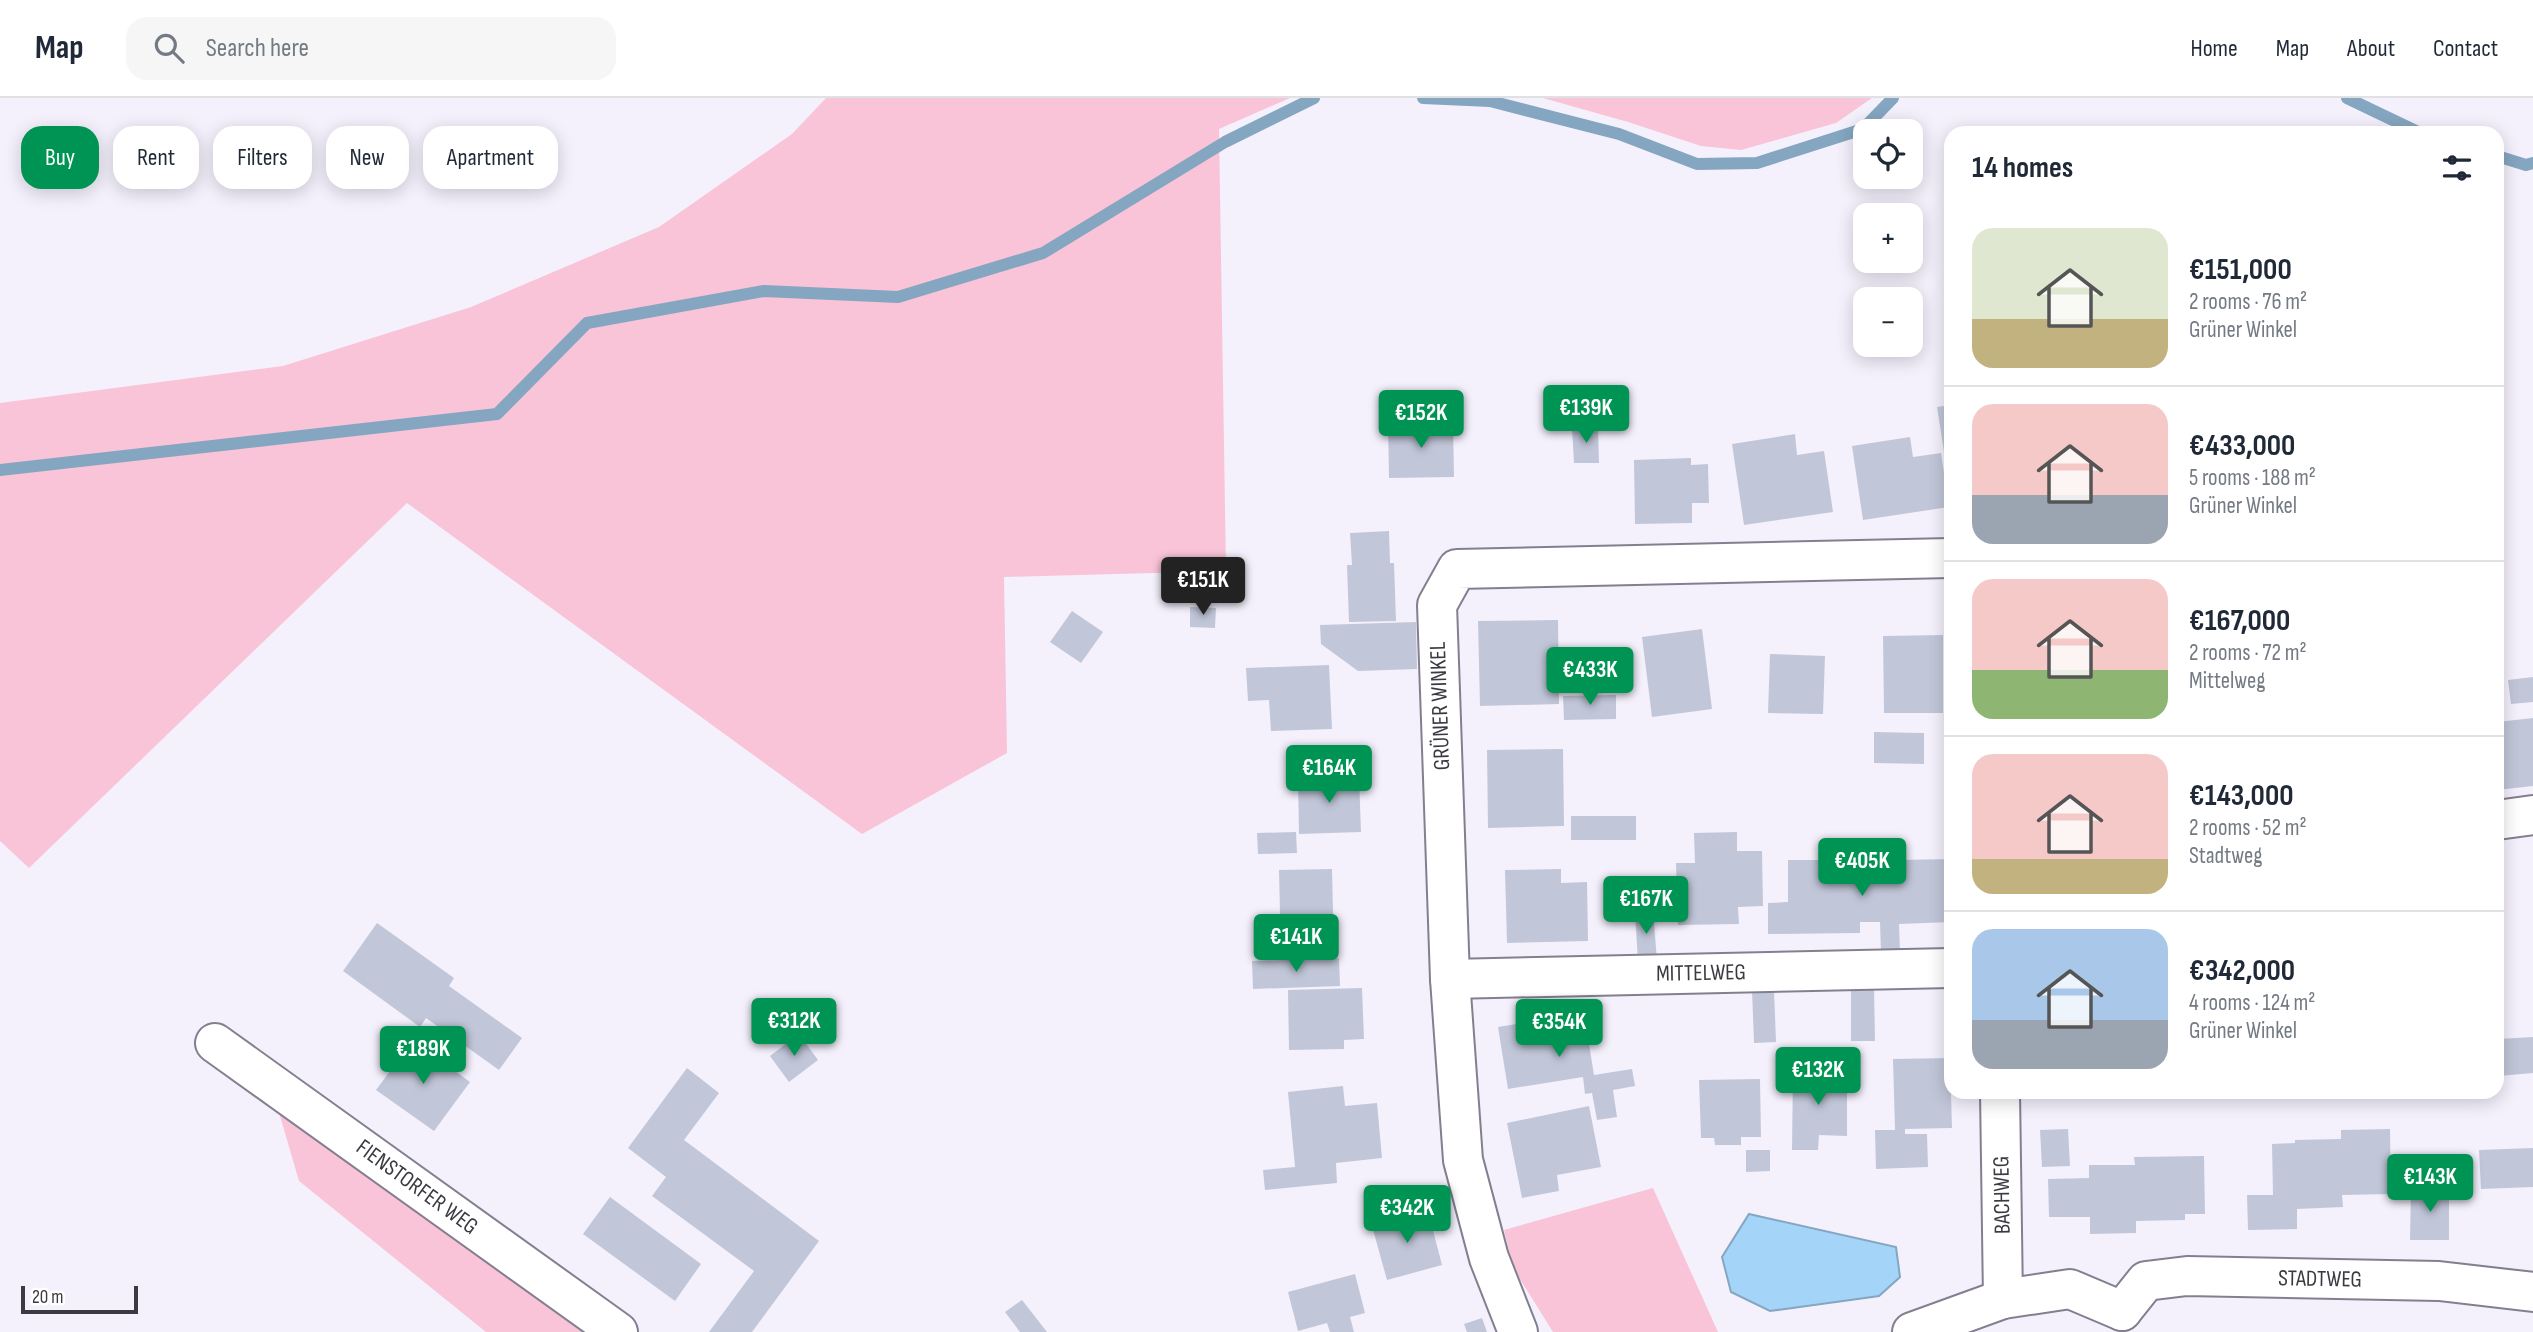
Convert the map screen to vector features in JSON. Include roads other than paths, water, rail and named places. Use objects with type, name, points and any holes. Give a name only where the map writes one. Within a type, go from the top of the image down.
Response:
[{"type":"street","name":"GRÜNER WINKEL","points":[[1518,1332],[1489,1258],[1463,1160],[1450,979],[1437,606],[1457,569],[1944,558]]},
{"type":"street","points":[[2504,819],[2533,815]]},
{"type":"street","name":"MITTELWEG","points":[[1450,979],[1944,968]]},
{"type":"street","name":"FIENSTORFER WEG","points":[[215,1043],[618,1332]]},
{"type":"street","name":"BACHWEG","points":[[2000,1099],[2003,1299]]},
{"type":"street","name":"STADTWEG","points":[[2121,1322],[2146,1282],[2187,1276],[2439,1281],[2533,1292]]},
{"type":"street","points":[[1912,1332],[2003,1299],[2070,1289],[2121,1322]]},
{"type":"water","points":[[1749,1214],[1896,1247],[1900,1277],[1879,1296],[1770,1311],[1731,1292],[1722,1257]]},
{"type":"waterway","points":[[0,470],[497,414],[587,323],[764,291],[898,297],[1043,253],[1225,142],[1314,98]]},
{"type":"waterway","points":[[1423,98],[1490,101],[1619,134],[1697,164],[1757,163],[1863,129],[1893,98]]},
{"type":"waterway","points":[[2347,98],[2405,126]]},
{"type":"waterway","points":[[2504,158],[2526,165],[2533,163]]}]
